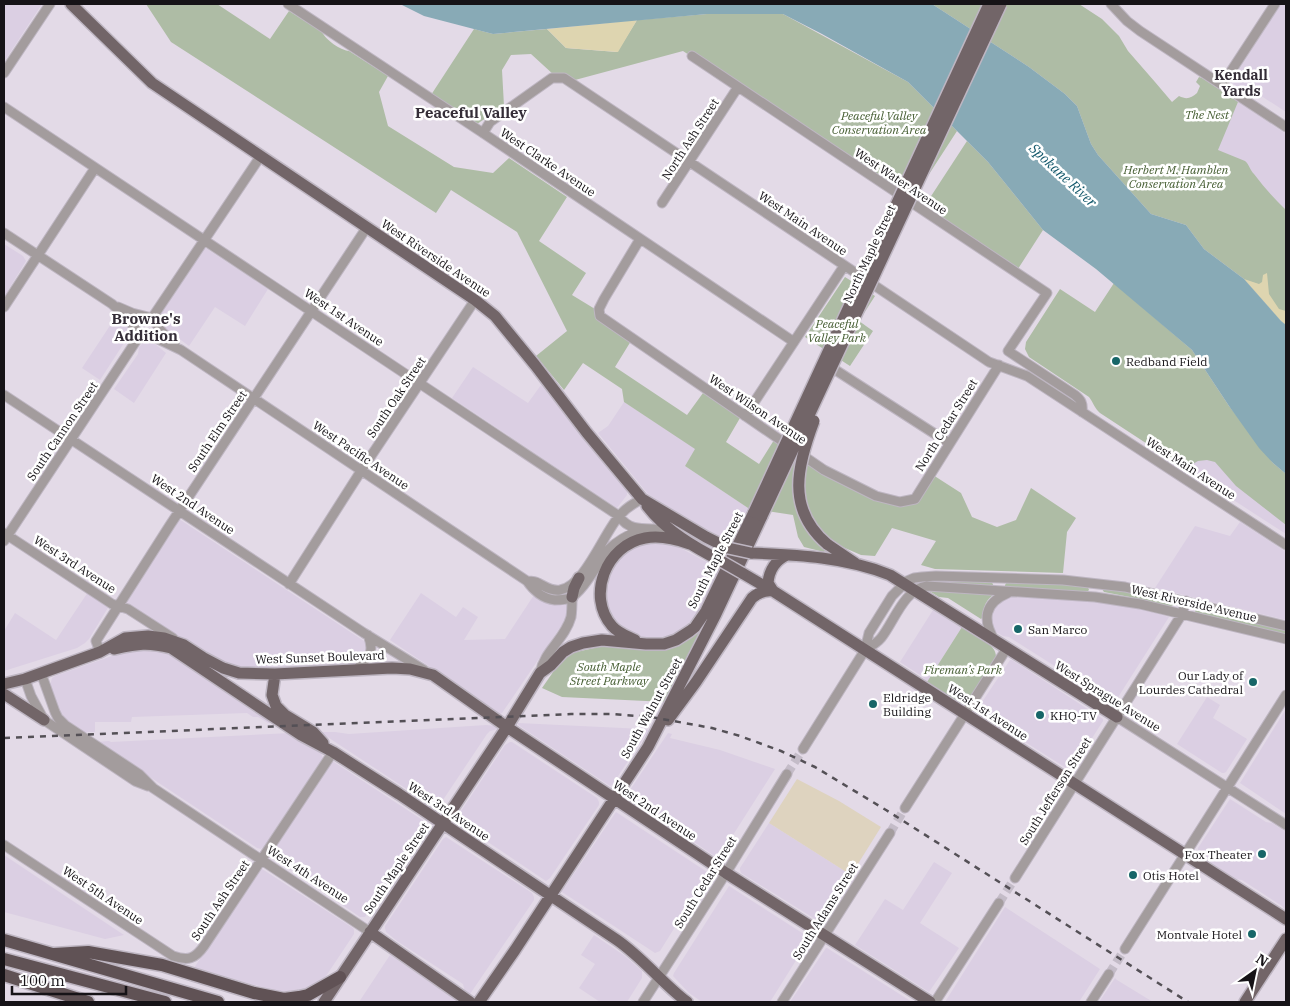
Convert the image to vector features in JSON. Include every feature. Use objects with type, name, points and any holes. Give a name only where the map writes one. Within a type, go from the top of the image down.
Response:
[{"type":"highway","points":[[4,940],[218,1002]]},
{"type":"highway","points":[[54,954],[88,952],[162,966],[254,993],[284,999],[308,995],[340,977]]},
{"type":"highway","points":[[4,959],[165,1002]]},
{"type":"highway","points":[[4,975],[88,1002]]},
{"type":"main road","name":"West Riverside Avenue","points":[[70,4],[152,83],[475,300],[495,316],[587,433],[642,498],[706,537],[728,548],[751,553],[803,556],[858,565],[890,575],[914,591]]},
{"type":"main road","name":"North Maple Street","points":[[758,514],[989,4]]},
{"type":"main road","name":"North Maple Street","points":[[758,514],[859,308],[1001,4]]},
{"type":"main road","points":[[858,565],[820,538],[802,510],[798,489],[800,466],[813,423],[859,308]]},
{"type":"main road","name":"West 1st Avenue","points":[[642,498],[652,512],[690,544],[773,591],[1286,919]]},
{"type":"main road","name":"South Maple Street","points":[[324,1002],[540,673],[552,665],[563,652],[583,643],[602,640],[664,644],[682,637],[695,626],[706,611],[758,514]]},
{"type":"main road","name":"South Walnut Street","points":[[480,1002],[648,747],[716,614],[758,514]]},
{"type":"main road","points":[[646,644],[623,635],[611,625],[601,603],[600,591],[603,573],[622,548],[639,539],[664,537],[674,538],[690,544]]},
{"type":"main road","points":[[773,591],[768,583],[770,572],[779,560],[788,555]]},
{"type":"main road","name":"South Maple Street","points":[[572,597],[579,578]]},
{"type":"main road","points":[[648,747],[696,682],[752,598],[761,592],[773,591]]},
{"type":"main road","name":"West Sprague Avenue","points":[[914,591],[1117,717]]},
{"type":"main road","name":"West Sunset Boulevard","points":[[100,652],[125,638],[148,636],[164,638],[184,644],[204,658],[223,668],[239,673],[275,674],[392,668],[410,669],[433,675]]},
{"type":"main road","name":"West Sunset Boulevard","points":[[4,684],[25,679],[100,652],[144,643],[171,648],[184,658]]},
{"type":"main road","name":"West 3rd Avenue","points":[[184,658],[301,735],[333,752],[443,823],[623,944],[687,1002]]},
{"type":"main road","points":[[275,674],[272,695],[276,706],[286,715],[313,732],[333,752]]},
{"type":"main road","name":"West 2nd Avenue","points":[[433,675],[506,727],[726,874],[930,1002]]},
{"type":"main road","points":[[4,694],[44,720]]},
{"type":"main road","name":"West 4th Avenue","points":[[370,932],[470,1002]]},
{"type":"main road","points":[[1245,1002],[1286,939]]},
{"type":"street","points":[[4,73],[50,4]]},
{"type":"street","name":"West Clarke Avenue","points":[[288,4],[794,342]]},
{"type":"street","points":[[1111,4],[1136,28],[1286,126]]},
{"type":"street","points":[[1222,85],[1275,4]]},
{"type":"street","name":"West Water Avenue","points":[[692,56],[1047,293],[1008,351]]},
{"type":"street","name":"West Main Avenue","points":[[483,133],[490,122],[552,78],[564,78],[988,362],[1027,376],[1286,545]]},
{"type":"street","name":"North Ash Street","points":[[662,203],[738,87]]},
{"type":"street","name":"West 1st Avenue","points":[[4,107],[619,516],[632,528],[665,529],[674,532]]},
{"type":"street","points":[[151,319],[260,157]]},
{"type":"street","points":[[4,307],[95,168]]},
{"type":"street","name":"South Elm Street","points":[[100,652],[96,641],[179,511],[367,227]]},
{"type":"street","name":"West Pacific Avenue","points":[[4,233],[112,304],[151,319],[180,350]]},
{"type":"street","name":"West Wilson Avenue","points":[[640,239],[600,307],[600,316],[824,470],[876,496],[900,502],[915,499]]},
{"type":"street","name":"North Maple Street","points":[[745,416],[844,266]]},
{"type":"street","name":"South Oak Street","points":[[289,584],[361,471],[475,300]]},
{"type":"street","name":"West Pacific Avenue","points":[[112,304],[141,334],[158,339],[180,350],[527,581],[533,589],[543,596],[551,599],[572,597]]},
{"type":"street","points":[[142,317],[151,319],[156,327],[155,332],[141,334],[136,324],[137,321],[142,317]]},
{"type":"street","name":"South Cannon Street","points":[[5,537],[141,334]]},
{"type":"street","name":"West Main Avenue","points":[[1008,351],[1075,394],[1083,405],[1082,412]]},
{"type":"street","name":"North Cedar Street","points":[[915,499],[999,365]]},
{"type":"street","points":[[837,371],[949,443]]},
{"type":"street","name":"West 2nd Avenue","points":[[4,395],[289,584],[433,675]]},
{"type":"street","name":"South Maple Street","points":[[579,578],[619,516],[633,503],[642,498]]},
{"type":"street","points":[[572,597],[613,545],[625,536],[642,529]]},
{"type":"street","name":"West 3rd Avenue","points":[[5,537],[106,601],[128,610],[184,644]]},
{"type":"street","name":"West Riverside Avenue","points":[[904,584],[914,578],[936,576],[1063,580],[1096,583],[1125,587],[1286,626]]},
{"type":"street","name":"West Pacific Avenue","points":[[527,581],[537,582],[547,588],[558,590],[566,588],[579,578]]},
{"type":"street","points":[[995,641],[987,625],[988,611],[996,599],[1009,592],[1009,578]]},
{"type":"street","points":[[1095,597],[1096,583]]},
{"type":"street","points":[[803,748],[865,650],[869,633],[892,596],[904,584]]},
{"type":"street","name":"West Riverside Avenue","points":[[914,591],[927,586],[1095,597],[1140,604],[1286,639]]},
{"type":"street","points":[[865,650],[880,640],[914,591]]},
{"type":"street","name":"South Maple Street","points":[[540,673],[545,658],[568,625],[572,613],[572,597]]},
{"type":"street","name":"South Jefferson Street","points":[[1015,878],[1182,614],[1186,601]]},
{"type":"street","points":[[357,669],[369,657],[372,650],[368,635]]},
{"type":"street","points":[[905,808],[1007,648]]},
{"type":"street","name":"West 4th Avenue","points":[[41,673],[55,712],[61,721],[139,774],[153,788],[370,932]]},
{"type":"street","name":"West 4th Avenue","points":[[25,679],[31,696],[44,720],[135,781],[153,788]]},
{"type":"street","points":[[1125,949],[1286,695]]},
{"type":"street","name":"West Sprague Avenue","points":[[1117,717],[1286,825]]},
{"type":"street","name":"South Ash Street","points":[[191,958],[199,954],[333,752]]},
{"type":"street","name":"South Cedar Street","points":[[643,1002],[726,874],[787,774]]},
{"type":"street","name":"South Adams Street","points":[[782,1002],[890,833]]},
{"type":"street","name":"West 5th Avenue","points":[[4,845],[173,956],[183,959],[191,958]]},
{"type":"street","points":[[935,1002],[999,903]]},
{"type":"street","points":[[1091,1002],[1109,974]]},
{"type":"shaded area","points":[[4,4],[42,4],[4,62]]},
{"type":"shaded area","points":[[1281,4],[1286,4],[1286,112],[1249,88],[1245,93],[1233,83],[1233,75],[1240,68]]},
{"type":"shaded area","points":[[1238,102],[1286,134],[1286,210],[1269,194],[1217,153]]},
{"type":"shaded area","points":[[4,244],[23,256],[26,261],[4,297]]},
{"type":"shaded area","points":[[204,247],[268,289],[245,326],[215,307],[189,346],[162,326],[158,319]]},
{"type":"shaded area","points":[[115,318],[130,329],[131,338],[128,342],[124,343],[100,380],[82,368]]},
{"type":"shaded area","points":[[147,342],[155,344],[166,353],[134,403],[114,389],[138,354],[139,347]]},
{"type":"shaded area","points":[[473,367],[528,403],[541,385],[627,491],[627,495],[617,508],[452,398]]},
{"type":"shaded area","points":[[624,402],[696,449],[685,466],[748,508],[729,543],[698,528],[648,494],[598,433],[608,426]]},
{"type":"shaded area","points":[[1229,406],[1273,463],[1286,474],[1286,534],[1187,470]]},
{"type":"shaded area","points":[[179,519],[364,641],[366,650],[363,655],[359,658],[256,668],[237,667],[219,662],[205,654],[125,601]]},
{"type":"shaded area","points":[[1240,522],[1286,552],[1286,620],[1155,588],[1195,526],[1230,536]]},
{"type":"shaded area","points":[[637,542],[671,543],[718,568],[719,572],[696,615],[684,628],[672,635],[646,638],[618,627],[604,603],[607,569]]},
{"type":"shaded area","points":[[88,592],[109,606],[85,643],[77,648],[4,671],[4,631],[15,613],[56,640]]},
{"type":"shaded area","points":[[421,593],[456,617],[463,607],[478,617],[464,640],[505,639],[534,595],[542,600],[566,604],[569,611],[564,625],[559,629],[500,714],[390,640]]},
{"type":"shaded area","points":[[1006,597],[1095,600],[1138,608],[1169,617],[1113,703],[1009,637],[996,632],[993,629],[991,615],[994,606]]},
{"type":"shaded area","points":[[933,610],[962,627],[927,682],[923,677],[900,662]]},
{"type":"shaded area","points":[[145,648],[171,655],[276,723],[268,723],[247,713],[132,717],[131,722],[95,722],[95,732],[82,732],[65,720],[59,712],[50,686],[52,678],[126,651]]},
{"type":"shaded area","name":"KHQ-TV","points":[[1010,660],[1103,719],[1071,771],[979,713],[978,708]]},
{"type":"shaded area","points":[[1207,697],[1220,705],[1213,718],[1247,739],[1224,773],[1177,744]]},
{"type":"shaded area","points":[[1286,709],[1286,814],[1240,783]]},
{"type":"shaded area","points":[[518,723],[649,730],[610,786],[518,725]]},
{"type":"shaded area","points":[[486,725],[497,726],[498,729],[487,734],[437,809],[320,732],[349,734]]},
{"type":"shaded area","points":[[291,733],[321,753],[323,758],[261,849],[97,742],[111,742]]},
{"type":"shaded area","points":[[668,733],[672,734],[670,738],[720,750],[775,769],[719,857],[716,857],[626,796]]},
{"type":"shaded area","points":[[510,742],[597,798],[599,802],[599,805],[550,878],[546,881],[458,822],[457,817],[505,745]]},
{"type":"shaded area","points":[[331,762],[334,762],[424,821],[426,825],[365,917],[360,917],[271,856],[271,852]]},
{"type":"shaded area","points":[[797,779],[839,801],[881,827],[851,875],[769,823]]},
{"type":"shaded area","points":[[1230,799],[1266,822],[1272,823],[1286,832],[1286,911],[1282,906],[1242,880],[1235,879],[1198,852],[1198,848]]},
{"type":"shaded area","points":[[616,812],[708,874],[660,951],[655,953],[559,890],[561,887],[565,887]]},
{"type":"shaded area","points":[[769,823],[851,875],[820,922],[741,873],[740,868]]},
{"type":"shaded area","points":[[446,837],[532,893],[534,897],[534,900],[470,994],[465,992],[463,984],[397,941],[386,932],[385,928]]},
{"type":"shaded area","points":[[4,855],[124,935],[105,939],[4,912]]},
{"type":"shaded area","points":[[934,862],[952,873],[920,923],[959,948],[929,992],[855,945],[885,899],[903,910]]},
{"type":"shaded area","points":[[262,869],[354,930],[354,934],[326,976],[314,986],[303,990],[276,991],[194,968],[258,871]]},
{"type":"shaded area","points":[[729,886],[810,938],[770,1002],[702,1002],[689,993],[673,976]]},
{"type":"shaded area","points":[[1005,907],[1100,969],[1079,1002],[945,1002]]},
{"type":"shaded area","points":[[594,935],[625,956],[642,971],[642,978],[627,1002],[600,1002],[579,988],[595,964],[581,955]]},
{"type":"shaded area","points":[[827,948],[912,1002],[790,1002]]},
{"type":"shaded area","points":[[390,955],[459,1002],[359,1002]]},
{"type":"shaded area","points":[[1115,978],[1117,980],[1153,1002],[1099,1002]]},
{"type":"green space","points":[[146,4],[217,4],[270,39],[289,11],[322,32],[334,44],[349,51],[388,76],[379,92],[388,126],[454,167],[493,173],[509,158],[567,197],[539,241],[586,273],[572,295],[595,309],[597,318],[631,341],[615,367],[687,415],[703,393],[740,418],[726,442],[759,464],[774,440],[876,499],[915,501],[933,475],[961,493],[972,517],[997,527],[1016,520],[1031,488],[1076,518],[1067,532],[1063,573],[935,569],[921,565],[936,541],[892,528],[875,556],[861,555],[832,541],[824,552],[804,547],[798,537],[793,515],[748,508],[685,466],[695,449],[624,402],[622,389],[583,363],[564,390],[536,356],[567,331],[517,232],[451,190],[436,213],[171,42]]},
{"type":"green space","name":"Herbert M. Hamblen Conservation Area","points":[[932,4],[1079,4],[1102,19],[1119,36],[1128,51],[1172,102],[1179,96],[1189,98],[1197,93],[1200,86],[1196,82],[1199,77],[1238,102],[1218,150],[1245,161],[1265,188],[1286,210],[1286,325],[1244,279],[1204,249],[1186,225],[1151,214],[1098,155],[1091,144],[1077,106],[1065,94],[1029,67]]},
{"type":"green space","name":"Peaceful Valley Conservation Area","points":[[707,14],[783,14],[908,82],[957,131],[911,202],[683,51],[575,80],[565,76],[554,75],[531,54],[511,55],[502,70],[504,106],[477,124],[471,122],[431,95],[474,29],[493,34],[547,29],[566,48],[617,52],[637,20]]},
{"type":"green space","name":"Peaceful Valley Conservation Area","points":[[967,141],[988,162],[1043,230],[1016,272],[922,210]]},
{"type":"green space","name":"Peaceful Valley Park","points":[[845,277],[875,296],[859,321],[873,331],[850,366],[805,337]]},
{"type":"green space","points":[[1114,283],[1192,350],[1229,406],[1273,463],[1286,474],[1286,525],[1236,486],[1215,462],[1207,460],[1198,461],[1187,470],[1100,413],[1089,397],[1029,357],[1025,349],[1026,342],[1060,289],[1095,312]]},
{"type":"green space","points":[[927,579],[991,582],[993,584],[992,596],[986,603],[982,618],[948,598],[939,597],[916,583]]},
{"type":"green space","points":[[1007,582],[1086,586],[1089,589],[1086,593],[1005,587]]},
{"type":"green space","points":[[1105,586],[1173,602],[1173,605],[1169,607],[1104,592],[1102,589]]},
{"type":"green space","points":[[1197,608],[1286,629],[1286,636],[1196,613]]},
{"type":"green space","name":"Fireman’s Park","points":[[962,627],[987,641],[994,650],[996,657],[971,699],[960,703],[927,682]]},
{"type":"green space","name":"South Maple Street Parkway","points":[[701,628],[704,629],[667,702],[562,697],[542,688],[558,665],[572,653],[603,646],[665,650],[686,641]]},
{"type":"sand","points":[[637,20],[618,52],[566,48],[547,29]]},
{"type":"sand","points":[[1267,273],[1269,294],[1279,309],[1286,311],[1286,325],[1244,279],[1259,284],[1262,282],[1263,275]]},
{"type":"water","name":"Spokane River","points":[[400,4],[932,4],[1029,67],[1065,94],[1077,106],[1091,144],[1098,155],[1151,214],[1186,225],[1204,249],[1244,279],[1286,325],[1286,474],[1259,448],[1192,350],[1096,269],[1043,230],[988,162],[908,82],[822,34],[783,14],[707,14],[493,34],[424,16]]},
{"type":"tunnel","points":[[787,774],[803,749]]},
{"type":"tunnel","points":[[890,833],[905,808]]},
{"type":"tunnel","points":[[999,903],[1015,878]]},
{"type":"tunnel","points":[[1109,974],[1125,949]]},
{"type":"railway","points":[[4,738],[571,714],[612,714],[651,717],[712,728],[781,751],[815,767],[1188,1002]]},
{"type":"place","name":"Redband Field","points":[[1116,361]]},
{"type":"place","name":"San Marco","points":[[1018,629]]},
{"type":"place","name":"Our Lady of Lourdes Cathedral","points":[[1253,682]]},
{"type":"place","name":"Eldridge Building","points":[[873,704]]},
{"type":"place","name":"KHQ-TV","points":[[1040,715]]},
{"type":"place","name":"Fox Theater","points":[[1262,854]]},
{"type":"place","name":"Otis Hotel","points":[[1133,875]]},
{"type":"place","name":"Montvale Hotel","points":[[1252,934]]},
{"type":"district","name":"Kendall Yards","points":[[1241,84]]},
{"type":"district","name":"Peaceful Valley","points":[[471,112]]},
{"type":"district","name":"Browne's Addition","points":[[146,326]]},
{"type":"park label","name":"The Nest","points":[[1207,114]]}]
